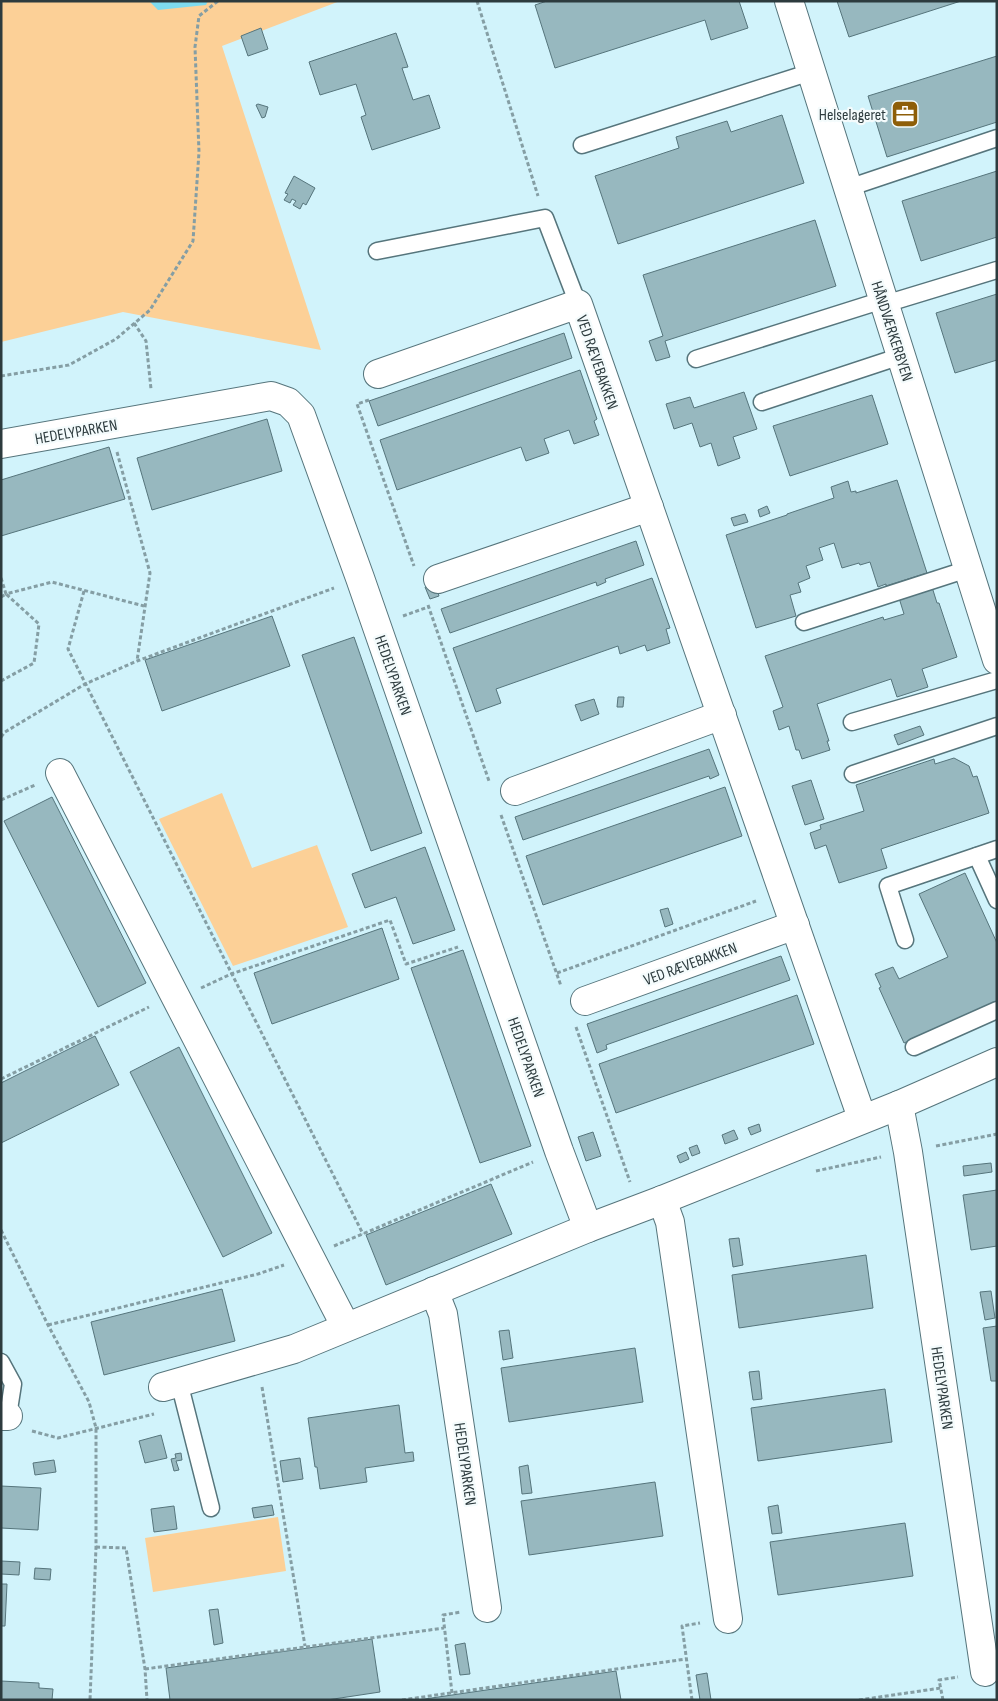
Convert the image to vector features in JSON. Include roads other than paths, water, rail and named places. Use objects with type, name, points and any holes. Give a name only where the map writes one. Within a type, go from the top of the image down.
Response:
[{"type":"street","name":"HÅNDVÆRKERBYEN","points":[[789,1],[997,660]]},
{"type":"street","name":"VED RÆVEBAKKEN","points":[[378,374],[578,304],[862,1118]]},
{"type":"street","name":"HEDELYPARKEN","points":[[1,444],[271,396],[288,402],[301,415],[360,578],[559,1151],[588,1228]]},
{"type":"street","points":[[438,579],[649,507]]},
{"type":"street","points":[[514,791],[722,716]]},
{"type":"street","points":[[60,773],[346,1327]]},
{"type":"street","name":"VED RÆVEBAKKEN","points":[[585,1001],[795,925]]},
{"type":"street","points":[[171,1384],[294,1349],[588,1228],[662,1200],[862,1118],[899,1105],[997,1062]]},
{"type":"street","name":"HEDELYPARKEN","points":[[899,1105],[908,1152],[985,1672]]},
{"type":"street","points":[[662,1200],[670,1222],[728,1619]]},
{"type":"street","name":"HEDELYPARKEN","points":[[434,1291],[444,1314],[487,1608]]},
{"type":"lane","points":[[582,145],[811,72]]},
{"type":"lane","points":[[848,188],[997,138]]},
{"type":"lane","points":[[377,251],[545,218],[578,304]]},
{"type":"lane","points":[[696,360],[884,302],[997,270]]},
{"type":"lane","points":[[762,402],[901,356]]},
{"type":"lane","points":[[804,622],[968,569]]},
{"type":"lane","points":[[852,722],[997,680]]},
{"type":"lane","points":[[853,774],[997,726]]},
{"type":"lane","points":[[904,940],[888,886],[997,849]]},
{"type":"lane","points":[[977,856],[997,900]]},
{"type":"lane","points":[[914,1047],[997,1010]]},
{"type":"lane","points":[[1,1362],[13,1384],[4,1416]]},
{"type":"lane","points":[[171,1384],[211,1508]]},
{"type":"water","points":[[149,1],[208,1],[206,5],[158,10]]},
{"type":"place","name":"Helselageret","points":[[905,114]]}]
